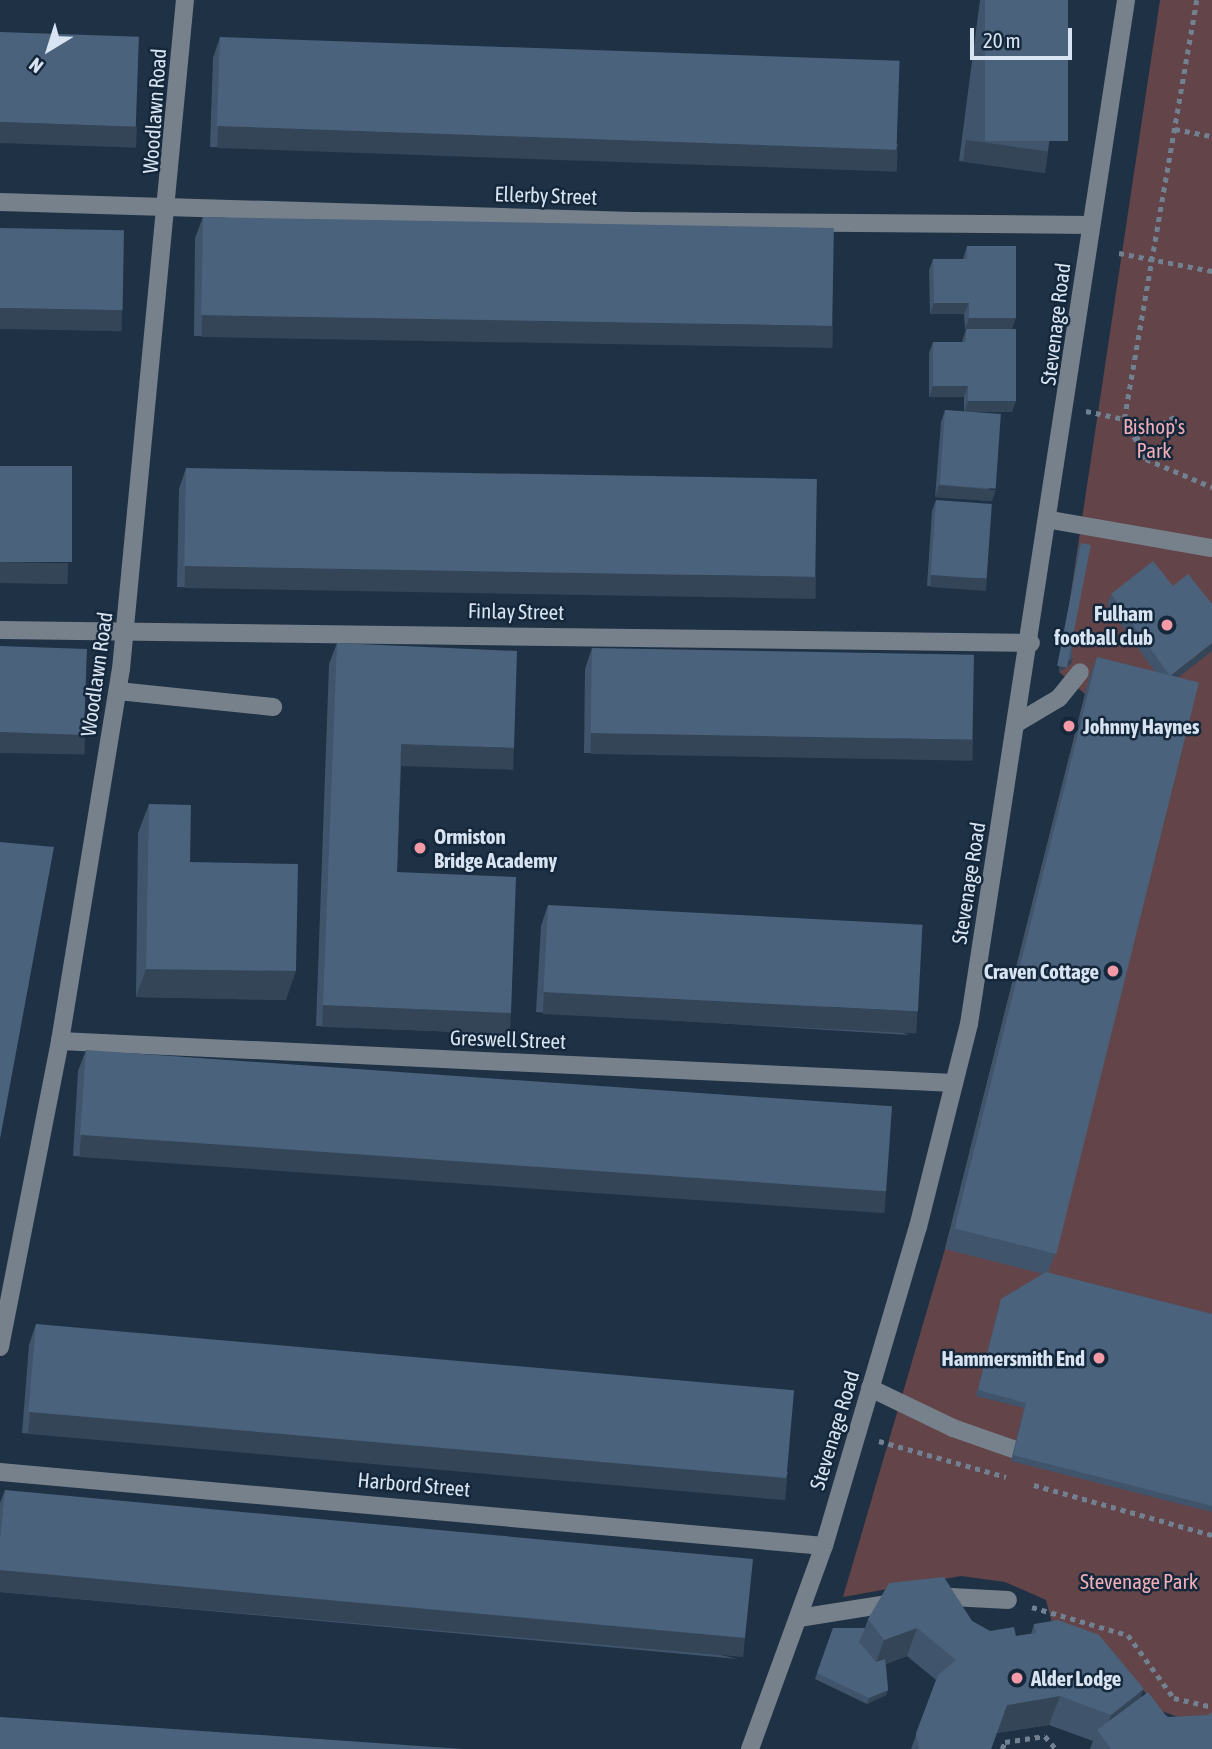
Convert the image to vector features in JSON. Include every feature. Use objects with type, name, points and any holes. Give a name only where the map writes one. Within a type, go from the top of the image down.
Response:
[{"type":"street","name":"Woodlawn Road","points":[[0,1347],[60,1041],[118,691],[170,204],[185,0]]},
{"type":"street","name":"Stevenage Road","points":[[750,1749],[824,1546],[954,1083],[1051,520],[1090,225],[1126,0]]},
{"type":"street","name":"Ellerby Street","points":[[0,202],[170,204],[633,220],[1090,225]]},
{"type":"street","points":[[1051,520],[1212,548]]},
{"type":"street","name":"Finlay Street","points":[[0,630],[1031,643]]},
{"type":"street","points":[[1017,723],[1059,698],[1080,672]]},
{"type":"street","points":[[118,691],[273,707]]},
{"type":"street","name":"Greswell Street","points":[[60,1041],[954,1083]]},
{"type":"street","points":[[870,1388],[953,1428],[1052,1461]]},
{"type":"street","name":"Harbord Street","points":[[0,1472],[824,1546]]},
{"type":"street","points":[[799,1618],[947,1594],[1008,1600]]},
{"type":"path","points":[[1197,0],[1125,419],[1146,458],[1212,486]]},
{"type":"path","points":[[1175,129],[1212,136]]},
{"type":"path","points":[[1119,254],[1212,271]]},
{"type":"path","points":[[1098,413],[1125,419]]},
{"type":"path","points":[[1135,439],[1176,416]]},
{"type":"path","points":[[1008,1600],[1128,1635],[1174,1698],[1212,1707]]},
{"type":"path","points":[[1002,1749],[1005,1742],[1045,1735],[1056,1749]]},
{"type":"green space","name":"Craven Cottage","points":[[1160,0],[1212,0],[1212,1714],[1197,1724],[1159,1710],[1107,1645],[1056,1639],[1046,1600],[1005,1582],[961,1576],[843,1597],[945,1249],[1085,694],[1059,672]]},
{"type":"building","points":[[985,0],[1068,0],[1068,141],[985,141]]},
{"type":"building","points":[[0,32],[139,37],[136,127],[0,122]]},
{"type":"building","points":[[220,37],[900,61],[896,150],[217,126]]},
{"type":"building","points":[[203,217],[834,228],[832,326],[201,315]]},
{"type":"building","points":[[0,228],[124,230],[123,310],[0,308]]},
{"type":"building","points":[[967,246],[1016,246],[1016,318],[969,318],[969,303],[934,303],[933,259],[967,259]]},
{"type":"building","points":[[966,329],[1016,329],[1016,401],[968,401],[968,386],[933,386],[933,342],[966,342]]},
{"type":"building","points":[[945,410],[1001,414],[996,489],[940,485]]},
{"type":"building","points":[[0,466],[72,466],[72,562],[0,562]]},
{"type":"building","points":[[186,468],[817,479],[815,577],[184,566]]},
{"type":"building","points":[[936,500],[992,504],[987,579],[931,575]]},
{"type":"building","points":[[1081,543],[1091,545],[1067,668],[1057,666]]},
{"type":"building","name":"Fulham football club","points":[[1153,561],[1173,586],[1188,574],[1212,604],[1212,643],[1170,676],[1111,594]]},
{"type":"building","points":[[337,643],[517,651],[514,748],[401,744],[397,872],[516,877],[511,1013],[323,1005]]},
{"type":"building","points":[[0,646],[87,649],[84,735],[0,732]]},
{"type":"building","points":[[592,648],[974,655],[972,740],[591,733]]},
{"type":"building","points":[[1097,657],[1199,682],[1056,1254],[955,1229]]},
{"type":"building","points":[[149,804],[191,805],[190,862],[298,864],[296,971],[146,969]]},
{"type":"building","points":[[0,842],[54,847],[0,1139]]},
{"type":"building","points":[[548,905],[922,925],[918,1012],[543,992]]},
{"type":"building","points":[[86,1050],[892,1106],[886,1191],[80,1135]]},
{"type":"building","name":"Hammersmith End","points":[[1046,1272],[1212,1314],[1212,1506],[1013,1455],[1026,1403],[978,1390],[1001,1299]]},
{"type":"building","points":[[36,1324],[794,1390],[786,1478],[28,1412]]},
{"type":"building","points":[[5,1490],[753,1559],[745,1638],[0,1570]]},
{"type":"building","name":"Alder Lodge","points":[[944,1577],[972,1621],[990,1631],[1014,1627],[1016,1636],[1036,1633],[1034,1624],[1058,1620],[1099,1635],[1144,1689],[1111,1715],[1060,1696],[1007,1705],[991,1749],[919,1749],[916,1733],[938,1675],[956,1660],[917,1628],[884,1640],[868,1619],[889,1583]]},
{"type":"building","points":[[833,1628],[865,1628],[859,1642],[876,1662],[885,1659],[888,1690],[869,1698],[817,1673]]},
{"type":"building","points":[[1148,1692],[1167,1717],[1208,1715],[1212,1712],[1212,1749],[1111,1749],[1097,1730]]},
{"type":"building","points":[[0,1717],[463,1749],[0,1749]]},
{"type":"place","name":"Fulham football club","points":[[1167,625]]},
{"type":"place","name":"Johnny Haynes","points":[[1069,726]]},
{"type":"place","name":"Ormiston Bridge Academy","points":[[420,848]]},
{"type":"place","name":"Craven Cottage","points":[[1113,971]]},
{"type":"place","name":"Hammersmith End","points":[[1099,1358]]},
{"type":"place","name":"Alder Lodge","points":[[1017,1678]]},
{"type":"park label","name":"Bishop's Park","points":[[1154,438]]},
{"type":"park label","name":"Stevenage Park","points":[[1139,1581]]}]
